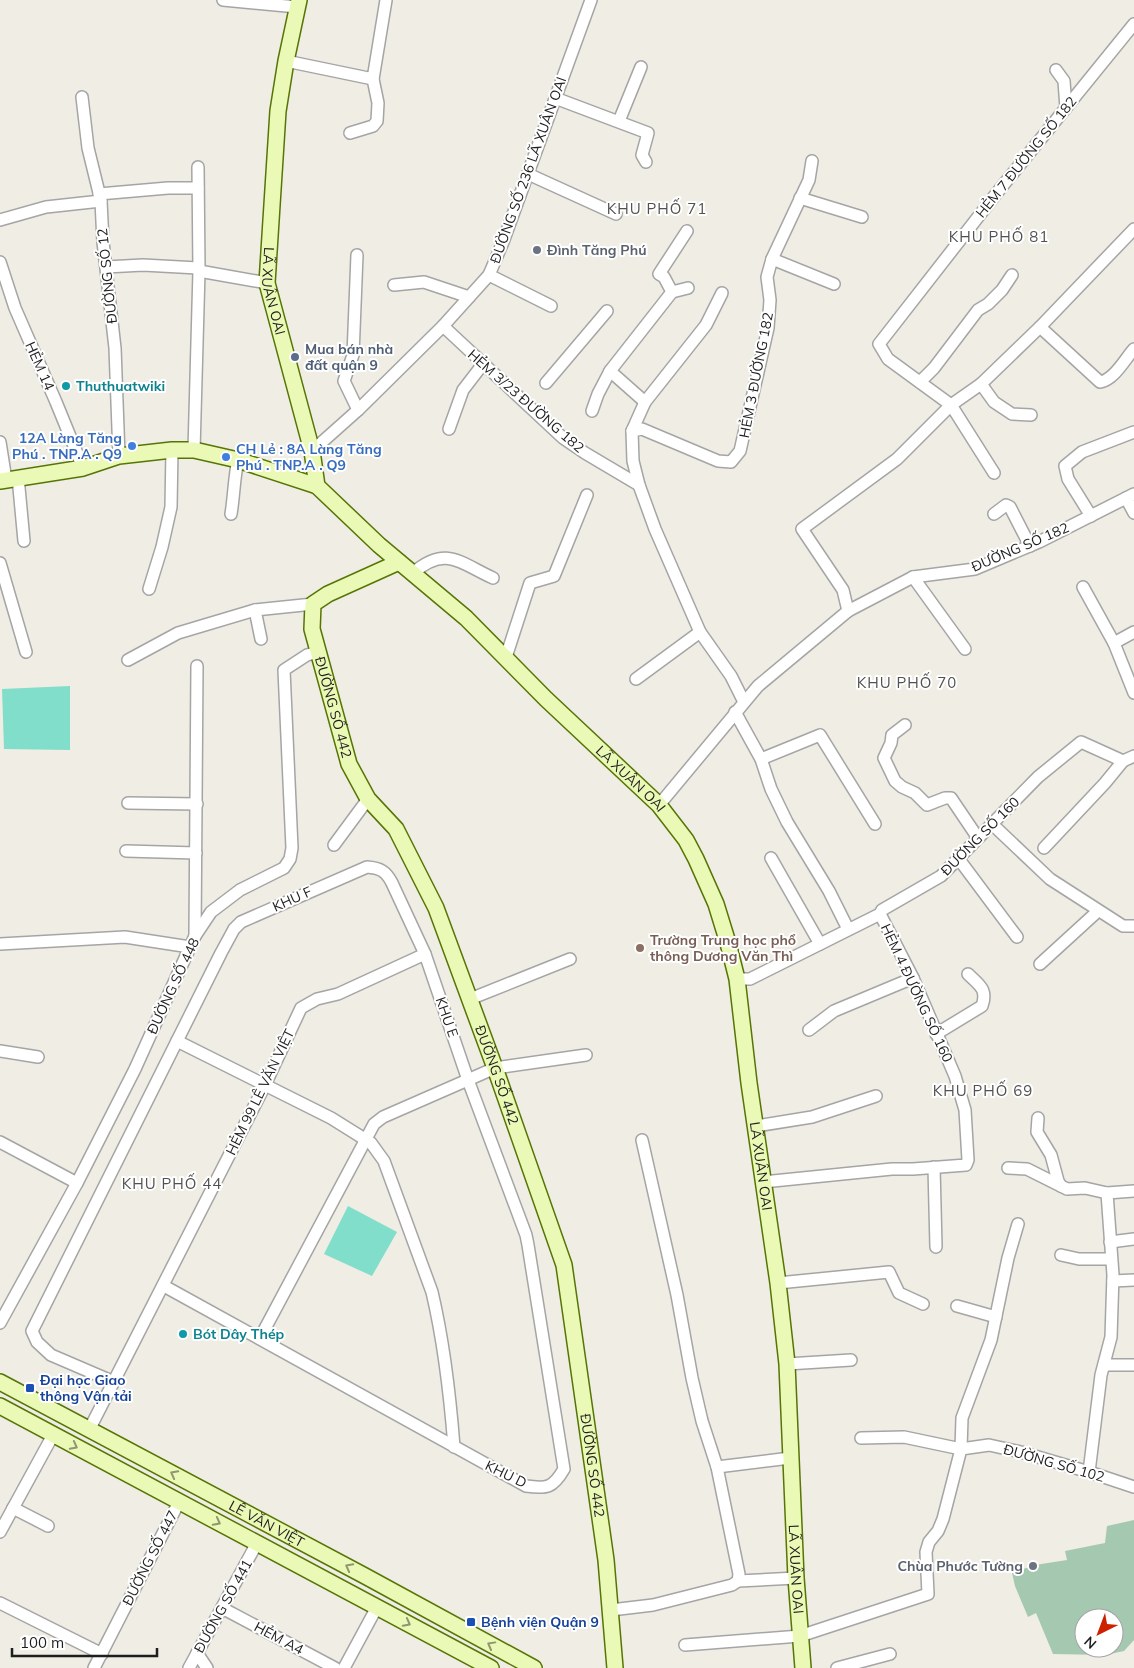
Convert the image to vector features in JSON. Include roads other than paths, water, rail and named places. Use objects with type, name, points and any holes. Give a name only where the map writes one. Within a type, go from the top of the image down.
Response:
[{"type":"main road","name":"LÃ XUÂN OAI","points":[[298,4],[278,111],[267,283],[312,450],[317,486],[380,546],[466,618],[546,699],[658,805],[686,840],[696,859],[716,904],[728,943],[736,979],[788,1364],[790,1458],[803,1668]]},
{"type":"main road","points":[[8,480],[83,468],[119,456],[172,450],[194,450],[238,460],[317,486]]},
{"type":"main road","points":[[313,604],[328,594],[399,562]]},
{"type":"main road","name":"ĐƯỜNG SỐ 442","points":[[313,604],[312,629],[349,764],[368,799],[396,829],[436,908],[495,1068],[564,1265],[606,1560],[615,1668]]},
{"type":"main road","name":"LÊ VĂN VIỆT","points":[[1,1385],[64,1416],[388,1588],[534,1668]]},
{"type":"main road","name":"LÊ VĂN VIỆT","points":[[0,1406],[491,1668]]},
{"type":"main road","points":[[53,1435],[64,1416]]},
{"type":"main road","points":[[377,1607],[388,1588]]},
{"type":"street","points":[[223,0],[298,4]]},
{"type":"street","points":[[350,133],[373,126],[378,121],[378,102],[373,79],[386,0]]},
{"type":"street","name":"ĐƯỜNG SỐ 236 LÃ XUÂN OAI","points":[[312,450],[358,410],[443,326],[489,275],[591,0]]},
{"type":"street","name":"HẺM 7 ĐƯỜNG SỐ 182","points":[[951,405],[888,359],[879,344],[1134,24]]},
{"type":"street","points":[[286,61],[373,79]]},
{"type":"street","points":[[619,121],[641,66]]},
{"type":"street","points":[[1056,70],[1064,81],[1066,108]]},
{"type":"street","name":"ĐƯỜNG SỐ 12","points":[[82,97],[88,148],[100,198],[115,348],[119,456]]},
{"type":"street","points":[[555,98],[648,133],[642,155],[646,162]]},
{"type":"street","name":"HẺM 3 ĐƯỜNG 182","points":[[632,431],[642,429],[718,461],[730,462],[740,452],[768,328],[770,300],[767,277],[772,259],[809,180],[812,161]]},
{"type":"street","points":[[194,450],[198,166]]},
{"type":"street","points":[[528,174],[616,214]]},
{"type":"street","points":[[0,220],[46,207],[100,198],[168,188],[198,188]]},
{"type":"street","points":[[800,198],[862,217]]},
{"type":"street","points":[[848,611],[843,590],[802,529],[898,459],[951,405],[981,384],[1040,327],[1134,229]]},
{"type":"street","points":[[672,292],[664,277],[659,274],[687,231]]},
{"type":"street","points":[[357,255],[353,355],[344,381],[358,410]]},
{"type":"street","points":[[772,259],[834,284]]},
{"type":"street","name":"HẺM 14","points":[[0,262],[14,308],[83,468]]},
{"type":"street","points":[[106,267],[143,265],[198,270],[267,283]]},
{"type":"street","points":[[489,275],[551,306]]},
{"type":"street","points":[[920,382],[934,368],[978,310],[988,304],[1002,290],[1012,276]]},
{"type":"street","points":[[394,285],[424,282],[469,297]]},
{"type":"street","points":[[592,411],[598,394],[610,371],[672,292],[688,288]]},
{"type":"street","points":[[722,293],[706,325],[645,402],[632,431],[633,461],[639,485],[655,529],[700,632],[731,676],[744,702]]},
{"type":"street","points":[[546,383],[607,311]]},
{"type":"street","name":"HẺM 3/23 ĐƯỜNG 182","points":[[443,326],[564,438],[585,453],[639,485]]},
{"type":"street","points":[[1040,327],[1100,382],[1105,382],[1111,377],[1134,349]]},
{"type":"street","points":[[449,429],[463,390],[483,364]]},
{"type":"street","points":[[610,371],[645,402]]},
{"type":"street","points":[[981,384],[994,402],[1012,414],[1031,416]]},
{"type":"street","points":[[951,405],[994,473]]},
{"type":"street","points":[[1091,516],[1068,478],[1066,466],[1082,452],[1134,432]]},
{"type":"street","points":[[0,442],[24,541]]},
{"type":"street","points":[[149,589],[162,548],[171,507],[172,450]]},
{"type":"street","points":[[231,514],[234,495],[233,483],[238,460]]},
{"type":"street","points":[[506,657],[530,583],[554,576],[587,495]]},
{"type":"street","points":[[1130,496],[1134,513]]},
{"type":"street","name":"ĐƯỜNG SỐ 182","points":[[735,712],[758,686],[848,611],[913,577],[975,569],[1030,546],[1130,496]]},
{"type":"street","points":[[994,514],[1006,505],[1010,507],[1030,546]]},
{"type":"street","points":[[414,573],[425,563],[436,558],[449,558],[493,578]]},
{"type":"street","points":[[0,563],[26,652]]},
{"type":"street","points":[[913,577],[966,649]]},
{"type":"street","points":[[1082,587],[1114,643],[1134,693]]},
{"type":"street","points":[[128,660],[178,633],[255,610],[313,604]]},
{"type":"street","points":[[255,610],[261,639]]},
{"type":"street","points":[[636,679],[700,632]]},
{"type":"street","points":[[1114,643],[1134,632]]},
{"type":"street","name":"ĐƯỜNG SỐ 448","points":[[0,1323],[77,1183],[135,1069],[195,936],[211,912],[240,890],[284,868],[290,859],[292,848],[284,670],[307,655],[318,652]]},
{"type":"street","points":[[195,936],[197,666]]},
{"type":"street","points":[[658,805],[735,712],[761,759],[771,789],[787,822],[829,891],[848,929]]},
{"type":"street","points":[[905,725],[892,735],[891,744],[884,758],[895,780],[902,787],[915,793],[926,805],[945,798],[951,798],[978,838]]},
{"type":"street","points":[[761,759],[820,735],[875,824]]},
{"type":"street","name":"ĐƯỜNG SỐ 160","points":[[736,979],[750,979],[880,914],[882,910],[941,876],[1038,777],[1081,742],[1123,761]]},
{"type":"street","points":[[1044,848],[1123,761],[1134,756]]},
{"type":"street","points":[[334,845],[368,799]]},
{"type":"street","points":[[128,803],[196,804]]},
{"type":"street","points":[[992,824],[1050,878],[1098,911],[1128,926]]},
{"type":"street","points":[[126,851],[196,853]]},
{"type":"street","points":[[770,858],[820,944]]},
{"type":"street","points":[[958,858],[1017,937]]},
{"type":"street","name":"KHU F","points":[[114,1382],[51,1356],[36,1342],[32,1330],[234,929],[241,922],[366,867],[382,870],[388,875],[425,954]]},
{"type":"street","points":[[1040,964],[1098,911]]},
{"type":"street","name":"HẺM 4 ĐƯỜNG SỐ 160","points":[[880,914],[913,978],[955,1076],[964,1110],[968,1160],[966,1165],[934,1168]]},
{"type":"street","points":[[0,944],[125,937],[190,947]]},
{"type":"street","name":"KHU E","points":[[425,954],[468,1080]]},
{"type":"street","name":"HẺM 99 LÊ VĂN VIỆT","points":[[89,1430],[164,1286],[301,1008],[317,998],[338,994],[425,954]]},
{"type":"street","points":[[470,1000],[570,959]]},
{"type":"street","points":[[936,1034],[982,1006],[985,999],[984,990],[968,974]]},
{"type":"street","points":[[809,1030],[834,1011],[913,978]]},
{"type":"street","points":[[177,1041],[331,1118],[372,1143],[384,1161],[432,1292],[450,1391],[454,1447]]},
{"type":"street","points":[[0,1051],[38,1057]]},
{"type":"street","points":[[260,1338],[374,1124],[384,1117],[495,1068],[586,1055]]},
{"type":"street","name":"KHU D","points":[[454,1447],[526,1486],[546,1487],[555,1483],[564,1469],[528,1245],[468,1080]]},
{"type":"street","points":[[756,1126],[812,1117],[876,1096]]},
{"type":"street","points":[[1038,1118],[1037,1132],[1051,1155],[1061,1186]]},
{"type":"street","points":[[642,1140],[677,1295],[702,1421],[717,1467],[739,1574],[738,1581]]},
{"type":"street","points":[[0,1142],[77,1183]]},
{"type":"street","points":[[763,1182],[892,1169],[934,1168],[936,1247]]},
{"type":"street","points":[[1008,1168],[1027,1168],[1067,1189],[1085,1188],[1107,1193],[1134,1192]]},
{"type":"street","points":[[1090,1472],[1101,1375],[1111,1337],[1113,1281],[1107,1193]]},
{"type":"street","points":[[685,1645],[800,1636],[928,1594],[926,1552],[929,1542],[938,1531],[943,1519],[961,1449],[962,1418],[991,1340],[1008,1258],[1018,1224]]},
{"type":"street","points":[[1110,1242],[1134,1239]]},
{"type":"street","points":[[1061,1255],[1079,1259],[1111,1260]]},
{"type":"street","points":[[778,1283],[889,1272],[899,1293],[923,1304]]},
{"type":"street","points":[[1113,1281],[1134,1280]]},
{"type":"street","points":[[164,1286],[454,1447]]},
{"type":"street","points":[[958,1306],[996,1316]]},
{"type":"street","points":[[788,1364],[851,1360]]},
{"type":"street","points":[[1104,1365],[1134,1365]]},
{"type":"street","points":[[0,1532],[53,1435]]},
{"type":"street","points":[[861,1438],[904,1437],[961,1449]]},
{"type":"street","name":"ĐƯỜNG SỐ 102","points":[[961,1449],[989,1445],[1022,1452],[1134,1487]]},
{"type":"street","points":[[717,1467],[790,1458]]},
{"type":"street","name":"ĐƯỜNG SỐ 447","points":[[94,1668],[179,1502]]},
{"type":"street","points":[[13,1508],[48,1526]]},
{"type":"street","name":"ĐƯỜNG SỐ 441","points":[[189,1668],[257,1543]]},
{"type":"street","points":[[611,1610],[653,1606],[732,1585],[738,1581],[796,1578]]},
{"type":"street","points":[[0,1603],[102,1654]]},
{"type":"street","points":[[344,1668],[377,1607]]},
{"type":"street","name":"HẺM A4","points":[[222,1608],[336,1668]]},
{"type":"street","points":[[197,1653],[207,1668]]},
{"type":"street","points":[[837,1668],[890,1654]]},
{"type":"place","name":"Đình Tăng Phú","points":[[537,250]]},
{"type":"place","name":"Mua bán nhà đất quận 9","points":[[295,357]]},
{"type":"place","name":"Thuthuatwiki","points":[[66,386]]},
{"type":"place","name":"12A Làng Tăng Phú . TNP.A . Q9","points":[[132,446]]},
{"type":"place","name":"CH Lẻ : 8A Làng Tăng Phú . TNP.A . Q9","points":[[226,457]]},
{"type":"place","name":"Trường Trung học phổ thông Dương Văn Thì","points":[[640,948]]},
{"type":"place","name":"Bót Dây Thép","points":[[183,1334]]},
{"type":"place","name":"Đại học Giao thông Vận tải","points":[[30,1388]]},
{"type":"place","name":"Chùa Phước Tường","points":[[1033,1566]]},
{"type":"place","name":"Bệnh viện Quận 9","points":[[471,1622]]},
{"type":"district","name":"KHU PHỐ 71","points":[[657,209]]},
{"type":"district","name":"KHU PHỐ 81","points":[[999,237]]},
{"type":"district","name":"KHU PHỐ 70","points":[[907,683]]},
{"type":"district","name":"KHU PHỐ 69","points":[[983,1091]]},
{"type":"district","name":"KHU PHỐ 44","points":[[172,1184]]}]
